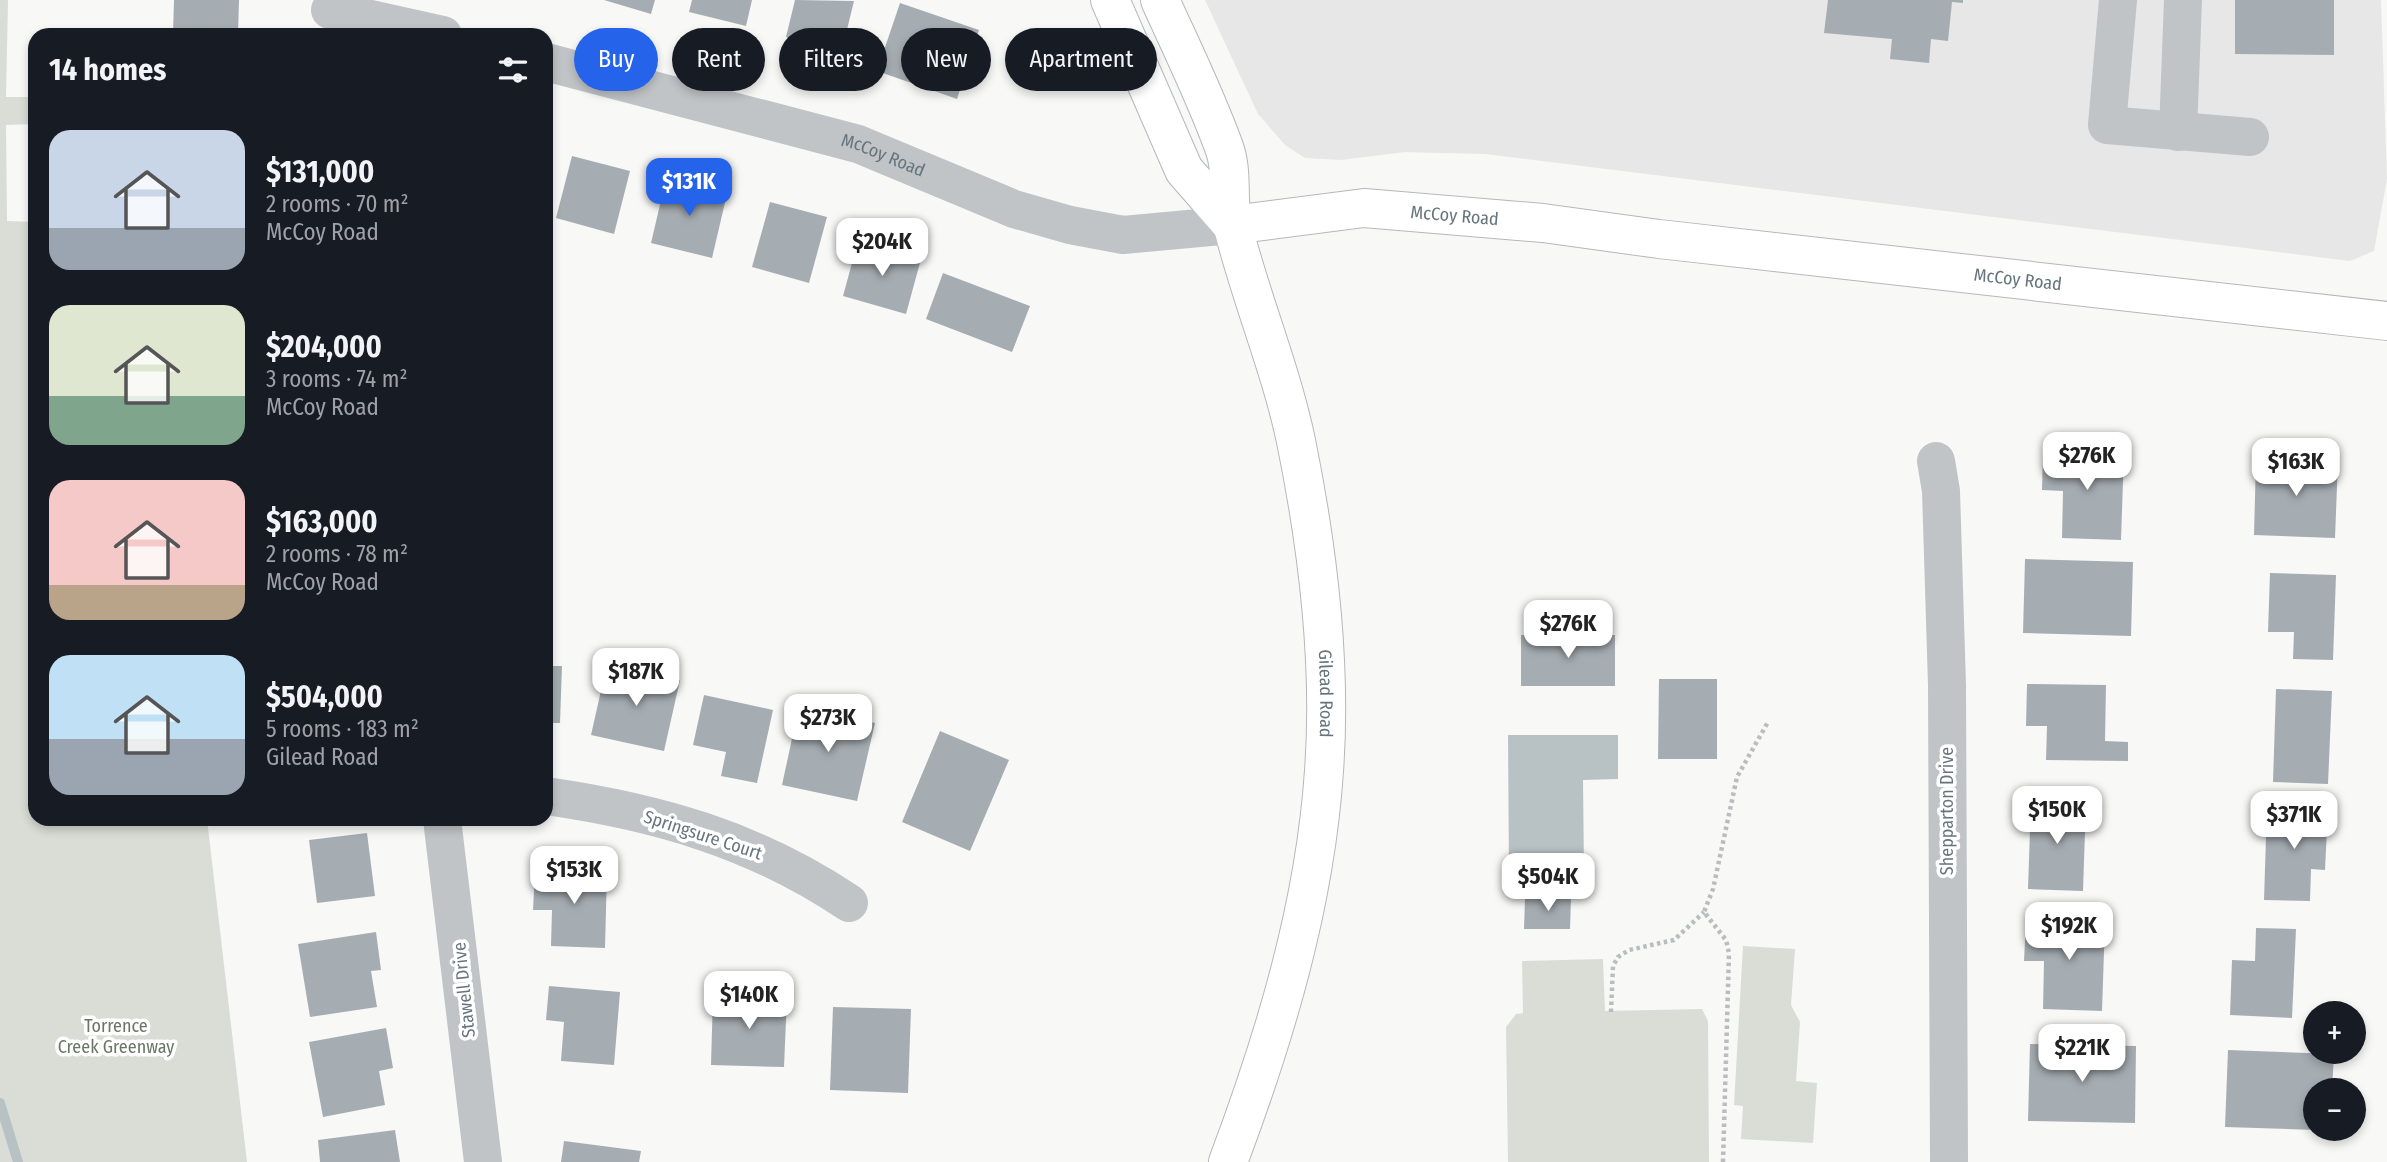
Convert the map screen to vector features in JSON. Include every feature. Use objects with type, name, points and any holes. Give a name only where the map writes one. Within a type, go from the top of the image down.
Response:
[{"type":"main road","name":"Gilead Road","points":[[1110,0],[1184,170],[1232,225]]},
{"type":"main road","name":"Gilead Road","points":[[1160,0],[1226,153],[1232,225],[1295,438],[1315,545],[1325,676],[1324,772],[1309,882],[1290,975],[1228,1162]]},
{"type":"main road","name":"McCoy Road","points":[[1232,225],[1364,208],[1529,221],[2387,321]]},
{"type":"street","points":[[2118,0],[2107,125],[2250,137]]},
{"type":"street","points":[[2178,132],[2183,0]]},
{"type":"street","points":[[328,15],[403,28]]},
{"type":"street","name":"McCoy Road","points":[[553,64],[858,144],[1014,209],[1070,225],[1123,235],[1232,225]]},
{"type":"street","name":"Shepparton Drive","points":[[1936,461],[1941,491],[1947,685],[1949,1162]]},
{"type":"street","name":"Springsure Court","points":[[553,797],[634,812],[721,837],[777,859],[849,903]]},
{"type":"street","name":"Stawell Drive","points":[[443,826],[483,1162]]},
{"type":"path","points":[[1611,1012],[1613,966],[1618,957],[1629,950],[1674,940],[1704,912],[1713,889],[1737,777],[1768,722]]},
{"type":"path","points":[[1704,912],[1726,940],[1729,953],[1723,1162]]},
{"type":"shaded area","points":[[1205,0],[2381,0],[2387,179],[2374,251],[2350,261],[1485,154],[1405,152],[1341,160],[1305,158],[1285,145],[1258,114]]},
{"type":"shaded area","points":[[1508,735],[1618,735],[1618,779],[1583,780],[1584,873],[1509,874]]},
{"type":"green space","name":"Torrence Creek Greenway","points":[[0,0],[8,0],[6,97],[28,97],[28,124],[6,125],[7,221],[28,222],[28,826],[208,826],[247,1162],[0,1162]]},
{"type":"green space","points":[[1743,946],[1795,949],[1791,1005],[1800,1022],[1796,1081],[1817,1083],[1813,1143],[1741,1139],[1743,1106],[1734,1105]]},
{"type":"green space","points":[[1603,959],[1605,1011],[1702,1009],[1708,1021],[1709,1162],[1508,1162],[1506,1027],[1516,1014],[1523,1013],[1522,961]]},
{"type":"building","points":[[174,0],[239,0],[238,28],[173,28]]},
{"type":"building","points":[[604,0],[655,0],[651,14]]},
{"type":"building","points":[[692,0],[752,0],[746,26],[689,12]]},
{"type":"building","points":[[795,0],[854,1],[847,28],[788,28]]},
{"type":"building","points":[[1828,0],[1963,0],[1963,3],[1952,2],[1948,41],[1931,39],[1929,63],[1890,59],[1892,39],[1824,33]]},
{"type":"building","points":[[2235,0],[2334,0],[2334,55],[2235,54]]},
{"type":"building","points":[[900,3],[973,28],[901,28],[901,79],[887,74],[887,41]]},
{"type":"building","points":[[934,91],[960,91],[957,99]]},
{"type":"building","points":[[572,156],[630,171],[614,234],[556,218]]},
{"type":"building","points":[[666,179],[727,194],[712,258],[651,243]]},
{"type":"building","points":[[770,202],[827,217],[809,283],[752,267]]},
{"type":"building","points":[[858,241],[921,259],[906,314],[843,296]]},
{"type":"building","points":[[943,273],[1030,306],[1012,352],[926,319]]},
{"type":"building","points":[[2043,450],[2124,452],[2121,540],[2062,538],[2063,491],[2042,490]]},
{"type":"building","points":[[2256,459],[2338,461],[2335,538],[2254,535]]},
{"type":"building","points":[[2025,559],[2133,562],[2131,636],[2023,633]]},
{"type":"building","points":[[2270,573],[2336,575],[2333,660],[2293,659],[2294,632],[2268,632]]},
{"type":"building","points":[[1521,635],[1615,635],[1615,686],[1521,686]]},
{"type":"building","points":[[607,664],[680,680],[664,751],[591,735]]},
{"type":"building","points":[[553,666],[562,666],[560,723],[553,723]]},
{"type":"building","points":[[1659,679],[1717,679],[1717,759],[1658,759]]},
{"type":"building","points":[[2027,684],[2106,685],[2105,741],[2128,742],[2128,761],[2046,760],[2047,726],[2026,726]]},
{"type":"building","points":[[2276,689],[2332,691],[2328,784],[2273,782]]},
{"type":"building","points":[[704,695],[773,710],[757,783],[721,776],[726,752],[693,745]]},
{"type":"building","points":[[799,706],[875,723],[857,801],[782,785]]},
{"type":"building","points":[[940,731],[1009,760],[970,851],[902,822]]},
{"type":"building","points":[[2031,800],[2086,802],[2083,891],[2028,889]]},
{"type":"building","points":[[2267,806],[2328,808],[2325,870],[2311,869],[2310,901],[2264,900]]},
{"type":"building","points":[[367,833],[375,896],[317,903],[309,840]]},
{"type":"building","points":[[535,870],[607,872],[605,948],[551,946],[552,910],[533,910]]},
{"type":"building","points":[[1525,898],[1571,898],[1570,929],[1524,929]]},
{"type":"building","points":[[2026,920],[2105,922],[2102,1011],[2043,1009],[2044,961],[2024,961]]},
{"type":"building","points":[[2256,928],[2296,929],[2292,1018],[2230,1015],[2232,960],[2255,961]]},
{"type":"building","points":[[376,932],[381,970],[371,971],[377,1007],[310,1017],[298,944]]},
{"type":"building","points":[[549,986],[620,992],[614,1065],[561,1061],[564,1022],[546,1020]]},
{"type":"building","points":[[713,995],[787,997],[784,1067],[711,1065]]},
{"type":"building","points":[[833,1007],[911,1009],[908,1093],[830,1090]]},
{"type":"building","points":[[386,1028],[393,1068],[379,1071],[385,1105],[323,1117],[309,1042]]},
{"type":"building","points":[[2030,1044],[2136,1046],[2135,1123],[2028,1121]]},
{"type":"building","points":[[2228,1050],[2303,1053],[2303,1064],[2333,1064],[2333,1078],[2303,1078],[2303,1130],[2225,1127]]},
{"type":"building","points":[[395,1130],[400,1162],[320,1162],[318,1140]]},
{"type":"building","points":[[564,1141],[641,1151],[639,1162],[561,1162]]},
{"type":"waterway","points":[[0,1103],[18,1162]]}]
